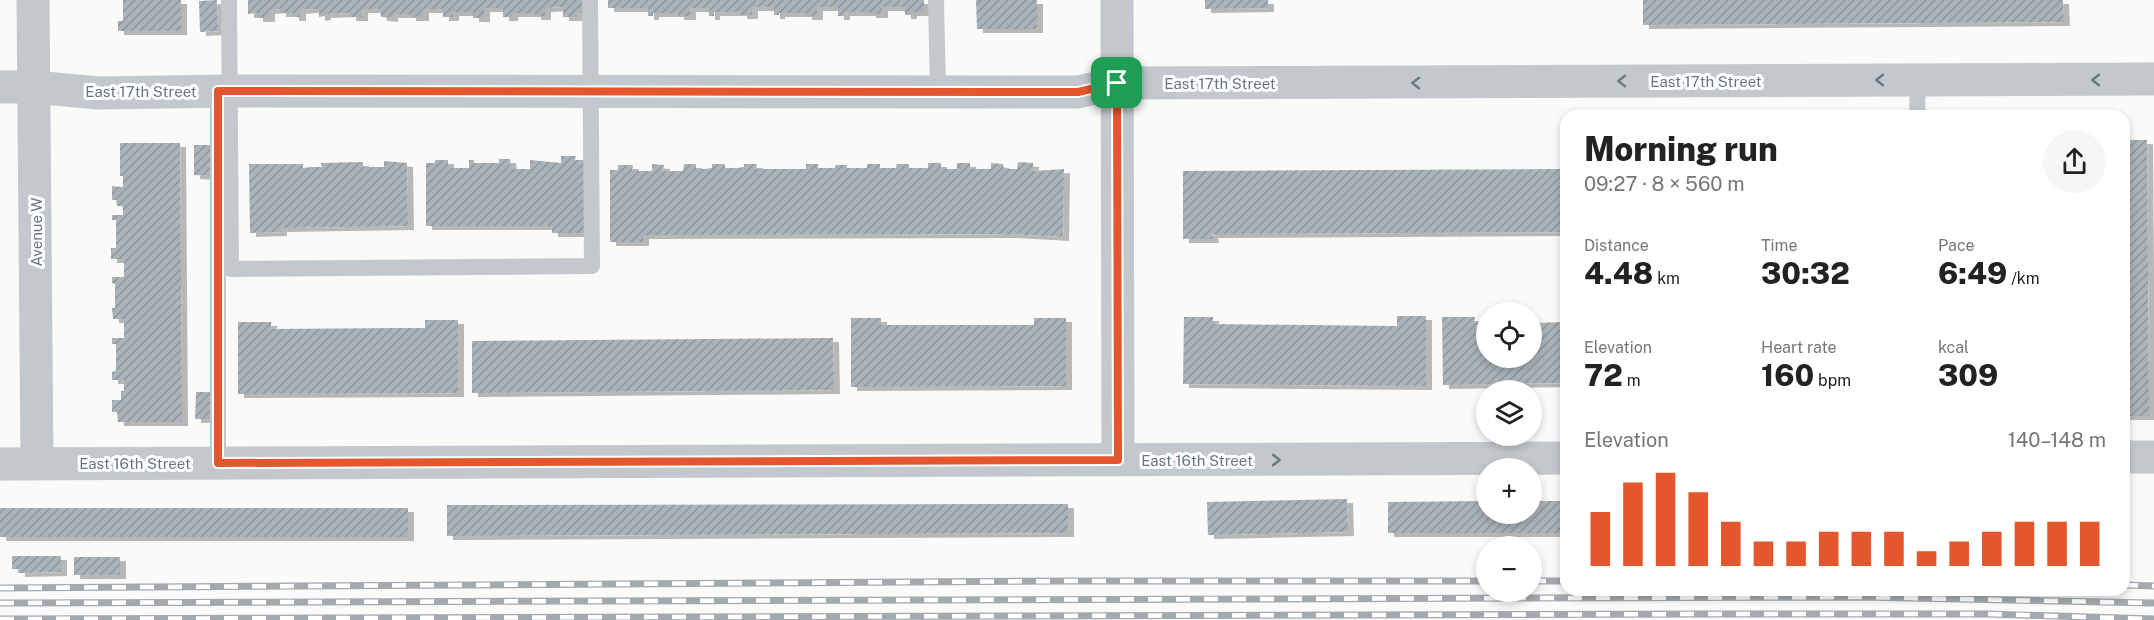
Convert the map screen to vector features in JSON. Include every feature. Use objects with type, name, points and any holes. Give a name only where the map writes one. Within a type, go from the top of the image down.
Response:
[{"type":"street","name":"Avenue W","points":[[33,0],[37,464]]},
{"type":"street","points":[[1117,0],[1118,460]]},
{"type":"street","name":"East 17th Street","points":[[0,87],[34,87],[98,93],[224,91],[1078,92],[1117,83],[2154,79]]},
{"type":"street","points":[[2130,457],[2154,457]]},
{"type":"street","name":"East 16th Street","points":[[0,464],[1560,458]]},
{"type":"lane","points":[[218,463],[224,91],[229,0]]},
{"type":"lane","points":[[224,91],[231,269],[592,266],[590,0]]},
{"type":"lane","points":[[936,0],[938,92]]},
{"type":"lane","points":[[1917,110],[1918,80]]},
{"type":"building","points":[[123,0],[181,0],[181,31],[118,31],[118,21],[123,21]]},
{"type":"building","points":[[217,0],[218,31],[200,32],[199,1]]},
{"type":"building","points":[[248,0],[584,0],[584,13],[577,13],[577,17],[563,17],[563,7],[545,8],[545,16],[535,16],[535,13],[512,13],[512,17],[503,17],[503,8],[484,8],[484,18],[473,18],[473,12],[453,12],[453,17],[443,17],[443,9],[423,9],[423,17],[392,14],[392,18],[381,17],[380,9],[362,9],[362,17],[350,17],[350,13],[325,14],[319,17],[319,9],[309,9],[300,10],[300,17],[293,17],[293,13],[280,13],[280,9],[269,10],[269,18],[257,18],[257,13],[248,14]]},
{"type":"building","points":[[608,0],[924,0],[924,12],[911,12],[911,15],[905,15],[905,7],[882,7],[882,14],[844,12],[844,16],[838,16],[838,7],[817,7],[817,16],[806,16],[806,13],[774,15],[774,7],[752,7],[752,15],[741,15],[741,12],[714,12],[714,16],[709,16],[709,8],[690,8],[690,16],[678,16],[678,13],[653,13],[653,16],[648,16],[648,8],[608,8]]},
{"type":"building","points":[[976,0],[1037,0],[1037,29],[977,29]]},
{"type":"building","points":[[1205,0],[1268,0],[1268,8],[1205,9]]},
{"type":"building","points":[[1643,0],[2063,0],[2064,22],[1643,25]]},
{"type":"building","points":[[2130,140],[2147,140],[2149,416],[2130,416]]},
{"type":"building","points":[[120,143],[180,143],[182,422],[118,422],[117,412],[112,412],[112,400],[121,400],[121,391],[124,391],[124,380],[112,380],[112,372],[116,371],[116,344],[112,344],[112,338],[124,338],[124,319],[113,319],[112,308],[115,308],[115,284],[112,283],[112,277],[124,277],[124,259],[111,259],[111,248],[116,248],[116,220],[112,220],[112,215],[123,215],[123,206],[117,206],[116,200],[112,200],[112,186],[123,187],[123,176],[120,176]]},
{"type":"building","points":[[194,145],[210,145],[210,176],[194,175]]},
{"type":"building","points":[[561,156],[576,156],[575,160],[584,160],[584,233],[552,233],[552,226],[426,226],[426,163],[448,160],[448,168],[469,168],[469,160],[474,160],[474,163],[499,163],[499,159],[510,159],[511,169],[530,169],[530,160],[561,163]]},
{"type":"building","points":[[384,161],[407,163],[408,226],[281,228],[281,232],[250,233],[249,164],[303,164],[303,168],[322,167],[321,163],[363,162],[363,167],[384,167]]},
{"type":"building","points":[[1018,162],[1033,163],[1033,171],[1064,169],[1063,237],[1011,234],[643,235],[643,242],[610,242],[610,170],[618,170],[618,165],[633,165],[632,171],[652,171],[652,164],[664,165],[663,171],[683,171],[684,164],[696,164],[696,169],[712,168],[712,164],[725,164],[725,168],[737,168],[744,167],[744,164],[757,164],[756,169],[806,169],[806,164],[818,164],[818,168],[847,165],[847,168],[867,168],[867,164],[880,164],[880,168],[896,168],[897,164],[909,164],[909,168],[928,168],[928,163],[941,163],[941,169],[957,169],[957,163],[970,163],[970,169],[991,169],[991,163],[1003,164],[1004,169],[1017,169]]},
{"type":"building","points":[[1560,169],[1560,232],[1212,234],[1213,239],[1183,239],[1183,171]]},
{"type":"building","points":[[1397,316],[1426,316],[1426,386],[1183,384],[1184,317],[1213,317],[1213,324],[1397,326]]},
{"type":"building","points":[[1442,317],[1475,317],[1476,368],[1542,368],[1542,323],[1560,322],[1560,383],[1542,383],[1542,380],[1476,380],[1476,384],[1443,385]]},
{"type":"building","points":[[851,318],[881,318],[881,325],[1034,325],[1034,318],[1066,318],[1066,386],[851,387]]},
{"type":"building","points":[[425,320],[458,320],[458,393],[238,394],[238,322],[271,322],[271,329],[425,328]]},
{"type":"building","points":[[833,338],[834,390],[472,393],[472,341]]},
{"type":"building","points":[[196,392],[211,392],[211,419],[195,419]]},
{"type":"building","points":[[1347,499],[1348,532],[1208,535],[1207,502]]},
{"type":"building","points":[[1476,501],[1476,524],[1542,524],[1542,501],[1560,501],[1560,533],[1388,533],[1388,502]]},
{"type":"building","points":[[1068,504],[1068,533],[447,536],[447,505]]},
{"type":"building","points":[[0,508],[408,508],[408,537],[0,537]]},
{"type":"building","points":[[12,556],[61,556],[61,572],[19,573],[19,569],[12,569]]},
{"type":"building","points":[[74,557],[120,557],[120,575],[74,575]]},
{"type":"railway","points":[[0,588],[1071,581],[1476,581]]},
{"type":"railway","points":[[1542,581],[1560,581]]},
{"type":"railway","points":[[2130,585],[2154,586]]},
{"type":"railway","points":[[0,603],[1862,597],[2154,603]]},
{"type":"railway","points":[[0,619],[1714,614],[1987,614],[2154,619]]},
{"type":"route","points":[[1117,83],[1118,460],[218,463],[218,91],[1078,92],[1117,83]]}]
